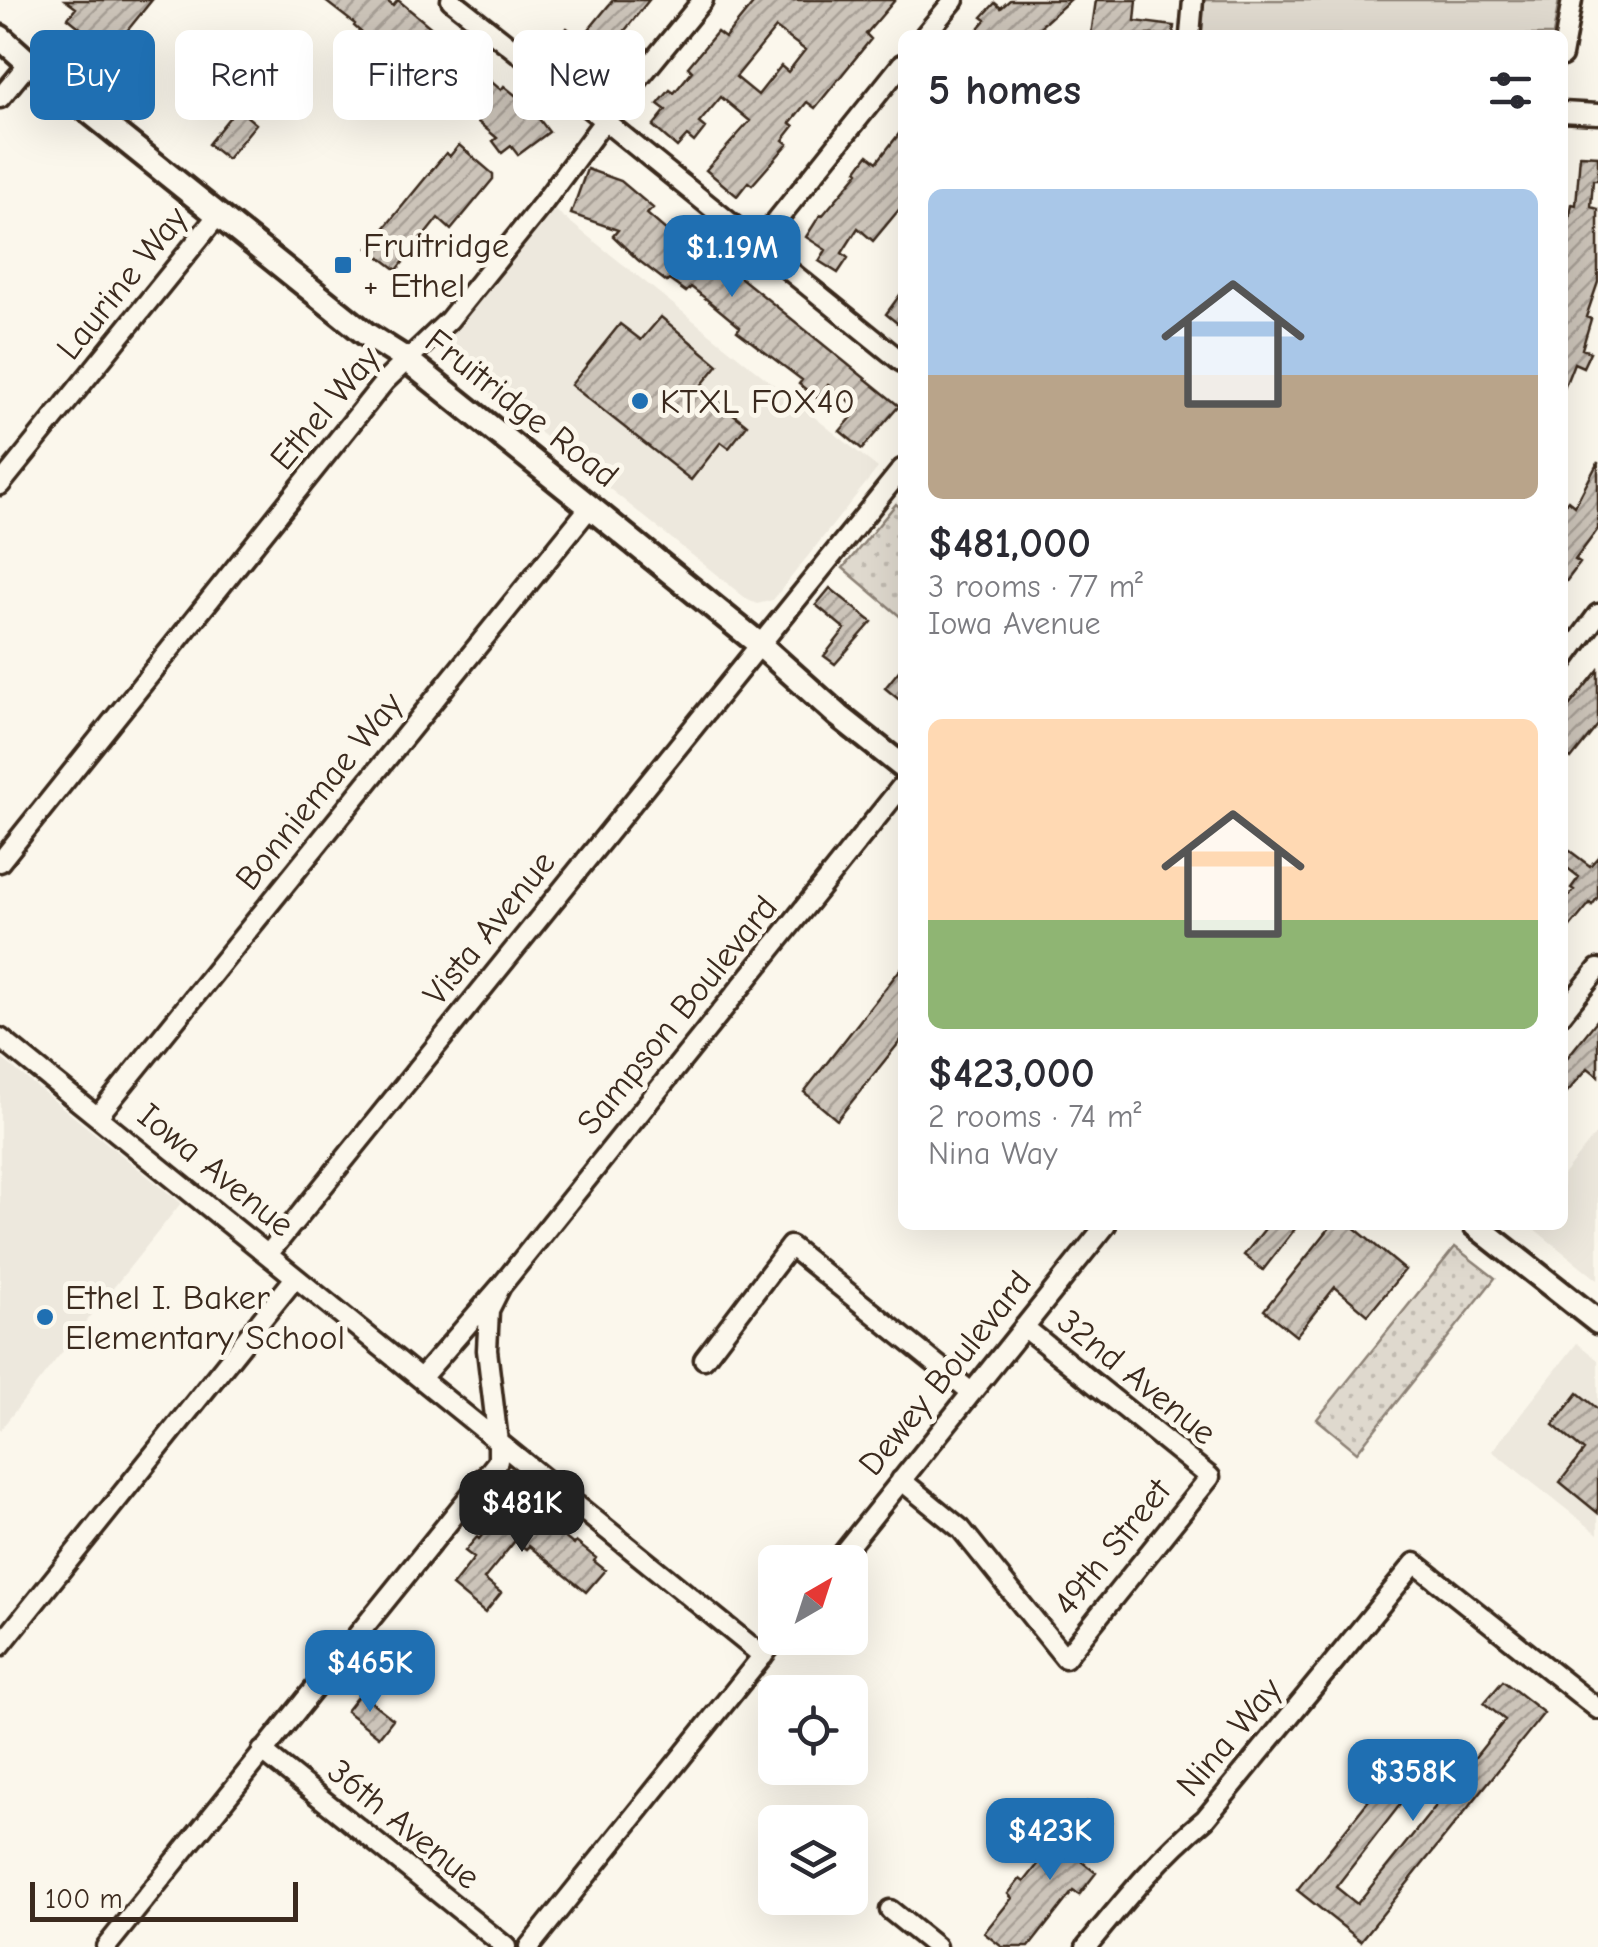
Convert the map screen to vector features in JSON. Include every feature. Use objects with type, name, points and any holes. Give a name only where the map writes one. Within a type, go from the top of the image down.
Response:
[{"type":"main road","name":"Fruitridge Road","points":[[0,37],[366,334],[408,360],[590,507],[898,763]]},
{"type":"main road","points":[[1480,1230],[1598,1322]]},
{"type":"street","points":[[451,0],[898,359]]},
{"type":"street","name":"Ethel Way","points":[[0,862],[385,381],[449,320],[703,0]]},
{"type":"street","points":[[930,30],[954,0]]},
{"type":"street","points":[[1190,30],[1193,0]]},
{"type":"street","points":[[1567,30],[1572,0]]},
{"type":"street","points":[[0,98],[29,63]]},
{"type":"street","points":[[757,245],[898,69]]},
{"type":"street","points":[[1568,112],[1598,114]]},
{"type":"street","name":"Laurine Way","points":[[0,485],[218,215]]},
{"type":"street","name":"Vista Avenue","points":[[269,1254],[898,474]]},
{"type":"street","name":"Bonniemae Way","points":[[98,1116],[590,507]]},
{"type":"street","points":[[1568,655],[1598,614]]},
{"type":"street","name":"Sampson Boulevard","points":[[421,1378],[501,1286],[898,791]]},
{"type":"street","points":[[1568,1006],[1598,968]]},
{"type":"street","name":"Iowa Avenue","points":[[0,1038],[763,1656]]},
{"type":"street","name":"Dewey Boulevard","points":[[849,1545],[1102,1230]]},
{"type":"street","points":[[704,1358],[790,1246],[972,1392]]},
{"type":"street","points":[[0,1646],[295,1278]]},
{"type":"street","name":"Sampson Boulevard","points":[[498,1442],[487,1350],[489,1310],[501,1286]]},
{"type":"street","name":"32nd Avenue","points":[[1024,1327],[1210,1477]]},
{"type":"street","points":[[106,1947],[498,1460],[498,1442]]},
{"type":"street","name":"49th Street","points":[[901,1480],[961,1529],[1065,1658],[1210,1477]]},
{"type":"street","name":"Nina Way","points":[[1086,1947],[1118,1905],[1180,1839],[1205,1819],[1415,1563],[1598,1709]]},
{"type":"street","points":[[529,1947],[763,1656]]},
{"type":"street","name":"36th Avenue","points":[[262,1751],[506,1947]]},
{"type":"street","points":[[890,1910],[936,1947]]},
{"type":"shaded area","points":[[1204,0],[1559,0],[1554,30],[1202,30]]},
{"type":"shaded area","points":[[550,206],[878,468],[773,600],[757,604],[748,600],[453,363],[444,351],[448,331]]},
{"type":"shaded area","points":[[896,504],[898,506],[898,615],[843,568]]},
{"type":"shaded area","name":"Ethel I. Baker Elementary School","points":[[0,1057],[181,1203],[0,1430]]},
{"type":"shaded area","points":[[1598,1131],[1598,1280],[1535,1230],[1568,1230],[1568,1169]]},
{"type":"shaded area","points":[[1455,1247],[1495,1278],[1357,1452],[1317,1419]]},
{"type":"shaded area","points":[[1577,1343],[1598,1360],[1598,1534],[1492,1451]]},
{"type":"building","points":[[65,0],[152,0],[128,30],[83,30],[68,18],[76,8]]},
{"type":"building","points":[[324,0],[386,0],[393,6],[398,0],[434,30],[359,30]]},
{"type":"building","points":[[613,0],[649,0],[625,30],[588,30]]},
{"type":"building","points":[[756,0],[895,0],[866,34],[871,39],[815,108],[807,102],[790,123],[794,126],[783,140],[788,144],[752,185],[748,182],[737,196],[706,170],[750,121],[721,97],[699,123],[705,128],[694,142],[687,136],[677,147],[653,126],[666,110],[658,104],[670,90],[674,93],[692,71],[688,67],[717,32],[725,38]],"holes":[[[776,28],[805,50],[788,72],[781,66],[758,95],[736,77]]]},
{"type":"building","points":[[1010,0],[1070,0],[1037,30],[977,30],[986,20],[982,17],[995,3],[1001,8]]},
{"type":"building","points":[[1096,0],[1137,0],[1135,21],[1174,26],[1174,30],[1092,30]]},
{"type":"building","points":[[493,83],[513,93],[513,120],[540,120],[549,132],[518,155],[511,146],[502,153],[493,141],[497,138],[476,120],[493,120]]},
{"type":"building","points":[[227,120],[251,120],[256,124],[227,159],[208,144]]},
{"type":"building","points":[[898,135],[898,211],[873,241],[858,228],[842,253],[848,258],[838,273],[819,261],[826,250],[806,237],[820,215],[859,172],[868,155],[877,162]]},
{"type":"building","points":[[459,145],[493,174],[493,179],[451,230],[438,218],[397,270],[368,248],[446,153],[450,156]]},
{"type":"building","points":[[1580,155],[1598,156],[1598,180],[1593,180],[1591,207],[1598,209],[1598,282],[1586,317],[1591,319],[1582,349],[1590,352],[1583,367],[1574,363],[1568,378],[1568,226],[1572,204],[1576,205]]},
{"type":"building","points":[[587,169],[621,181],[653,208],[647,214],[675,238],[682,230],[898,407],[862,449],[840,431],[859,409],[828,385],[817,398],[799,384],[802,380],[737,331],[740,327],[691,287],[686,292],[638,260],[613,236],[618,230],[571,214]]},
{"type":"building","points":[[898,298],[898,324],[886,314]]},
{"type":"building","name":"KTXL FOX40","points":[[661,317],[718,365],[700,387],[747,425],[729,448],[721,442],[691,480],[571,385],[620,324],[641,340]]},
{"type":"building","points":[[1598,462],[1598,529],[1575,560],[1580,563],[1568,579],[1568,500],[1575,506]]},
{"type":"building","points":[[830,588],[872,622],[835,664],[824,656],[845,629],[816,605]]},
{"type":"building","points":[[1598,670],[1598,725],[1571,759],[1568,757],[1568,708]]},
{"type":"building","points":[[898,672],[898,699],[885,688]]},
{"type":"building","points":[[1568,850],[1590,866],[1598,857],[1598,897],[1568,930],[1568,897],[1579,877],[1568,869]]},
{"type":"building","points":[[898,972],[898,1044],[837,1120],[804,1092]]},
{"type":"building","points":[[1598,1019],[1598,1076],[1588,1068],[1568,1091],[1568,1056]]},
{"type":"building","points":[[1264,1230],[1294,1230],[1263,1270],[1244,1255]]},
{"type":"building","points":[[1328,1230],[1357,1230],[1405,1270],[1368,1315],[1335,1287],[1296,1336],[1264,1310]]},
{"type":"building","points":[[1578,1393],[1598,1409],[1598,1513],[1560,1482],[1584,1451],[1553,1425]]},
{"type":"building","points":[[511,1499],[552,1532],[554,1529],[574,1545],[576,1542],[596,1558],[594,1561],[605,1570],[586,1592],[529,1546],[526,1549],[515,1541],[484,1579],[501,1593],[485,1613],[452,1586],[474,1558],[465,1551]]},
{"type":"building","points":[[1503,1681],[1544,1713],[1361,1941],[1297,1890],[1385,1780],[1406,1797],[1336,1887],[1357,1904],[1505,1720],[1484,1703]]},
{"type":"building","points":[[360,1693],[393,1719],[379,1737],[346,1711]]},
{"type":"building","points":[[1087,1802],[1112,1822],[1081,1861],[1096,1873],[1079,1895],[1073,1891],[1029,1947],[1002,1947],[984,1933],[1012,1898],[1008,1894],[1020,1879],[1024,1882]]},
{"type":"place","name":"Fruitridge + Ethel","points":[[343,265]]},
{"type":"place","name":"KTXL FOX40","points":[[640,401]]},
{"type":"place","name":"Ethel I. Baker Elementary School","points":[[45,1317]]}]
